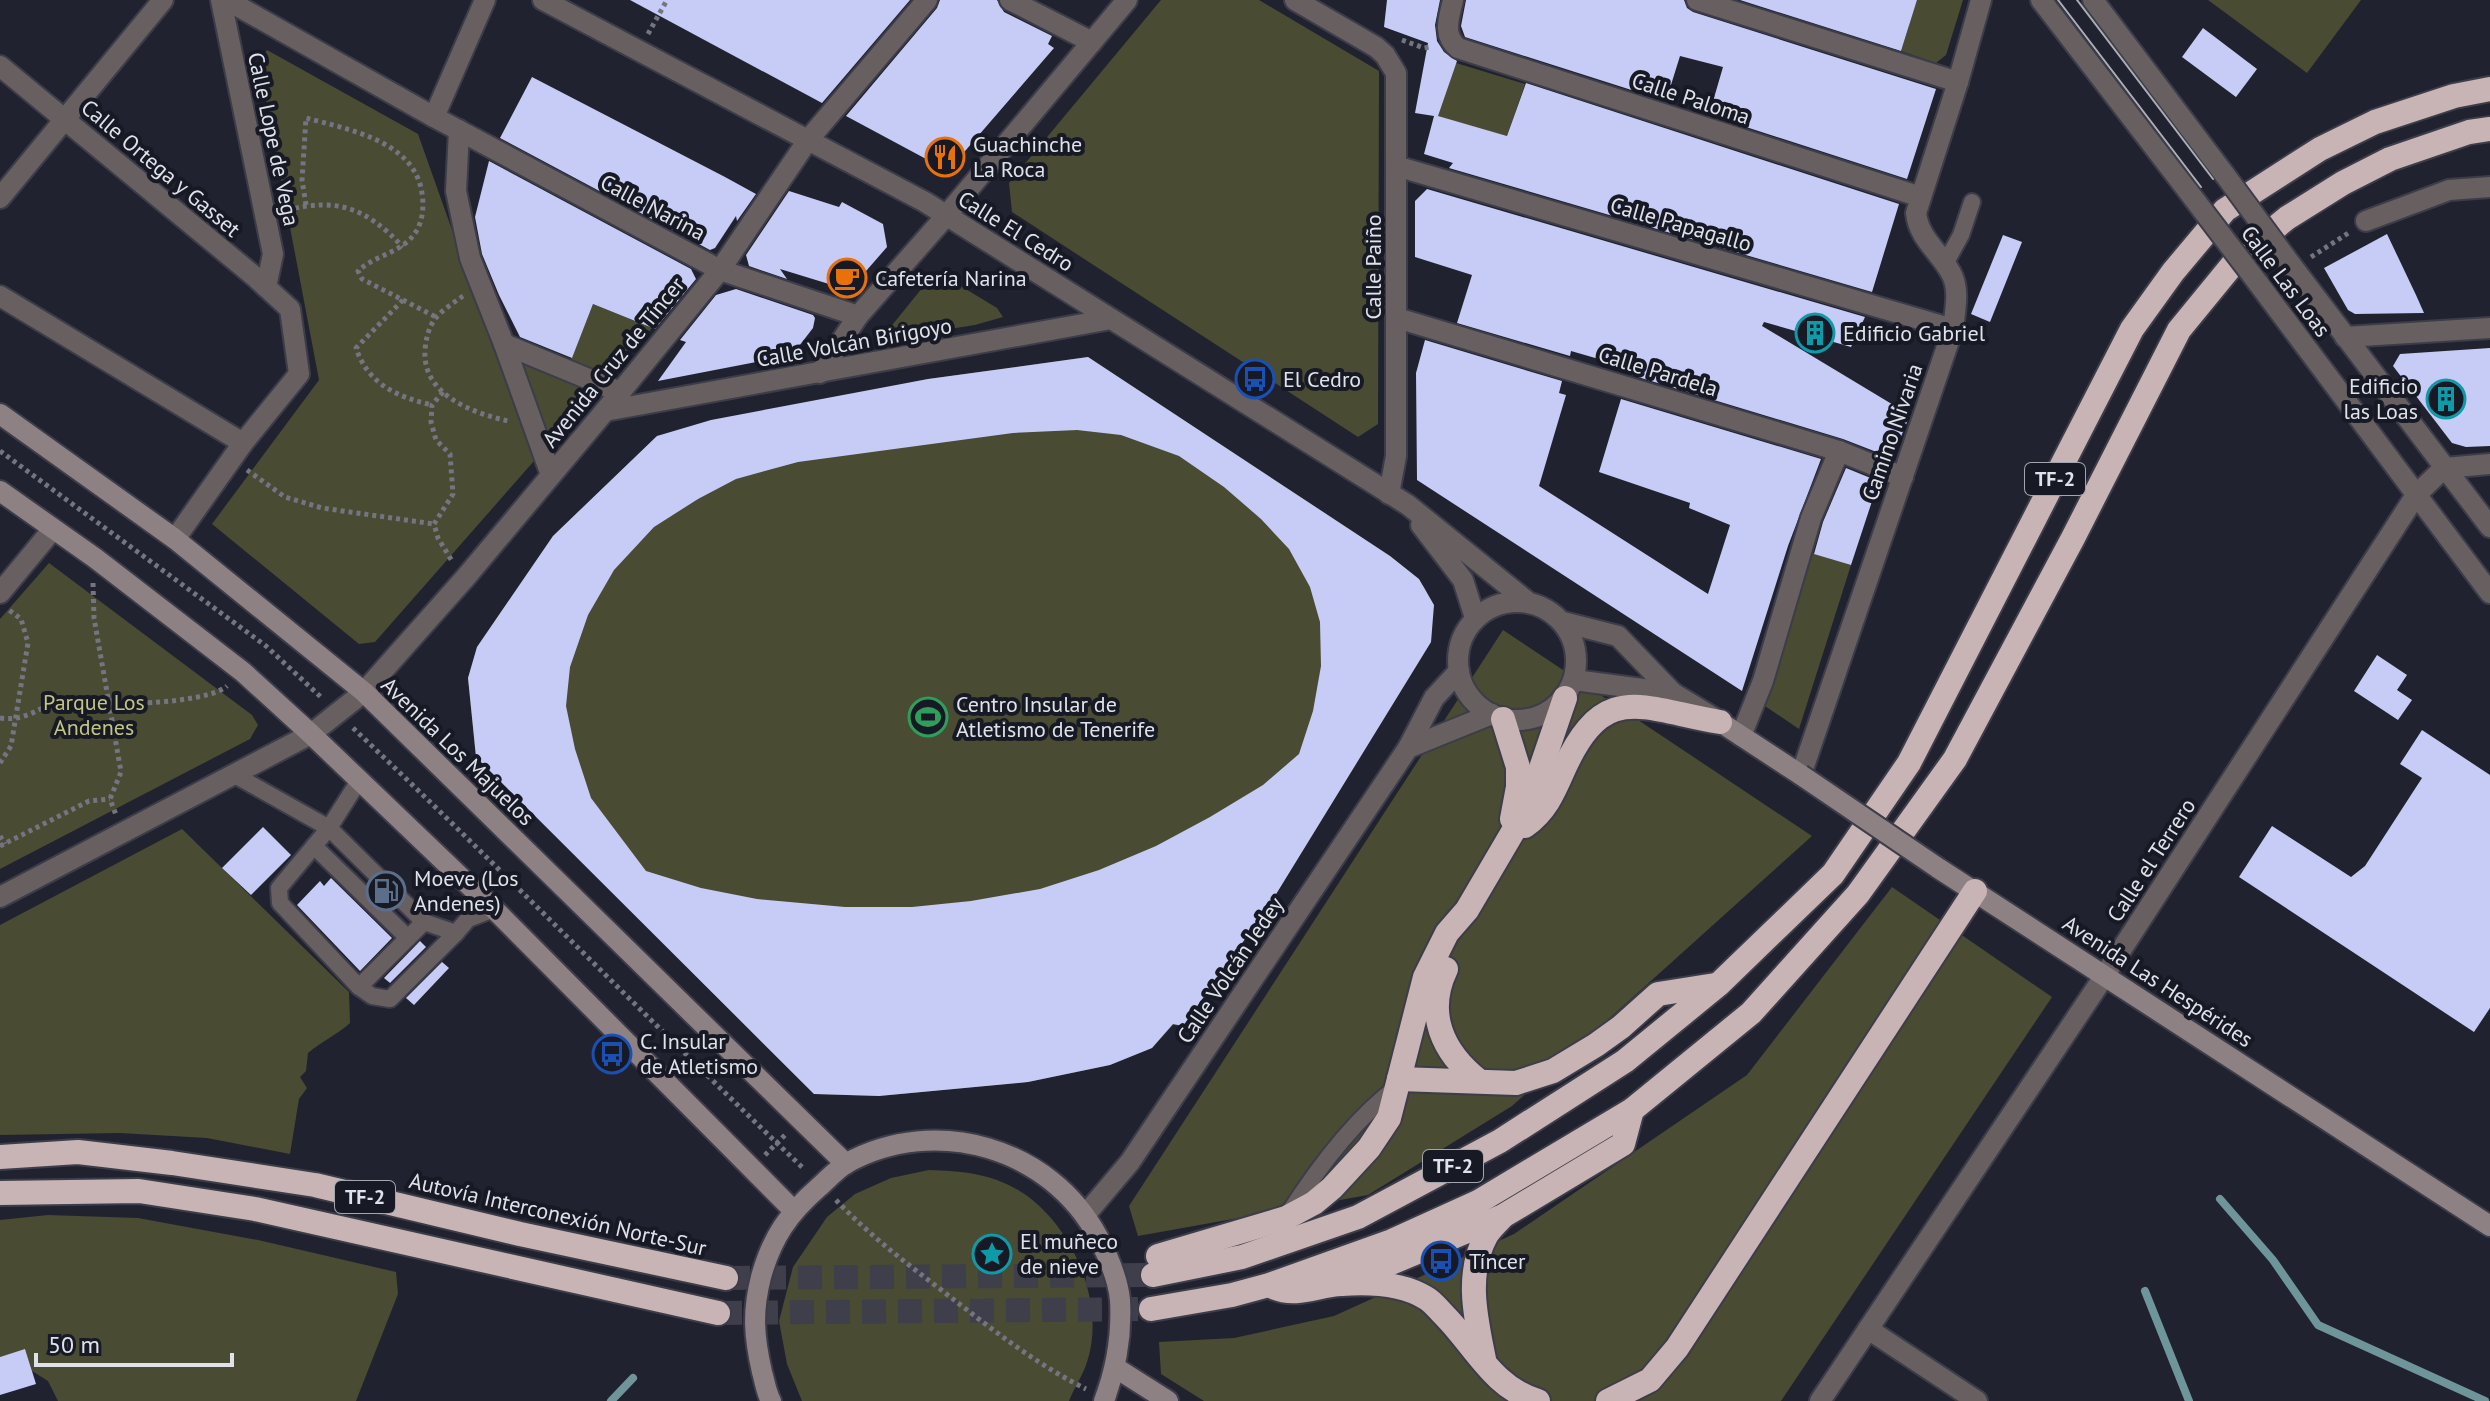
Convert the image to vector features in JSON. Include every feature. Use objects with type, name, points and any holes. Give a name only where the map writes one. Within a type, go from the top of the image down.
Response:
[{"type":"highway","name":"TF-2","points":[[1398,1083],[1389,1118],[1351,1171],[1314,1203],[1286,1218],[1156,1266],[1242,1257],[1358,1217],[1500,1141],[1612,1069],[1718,985],[1833,874],[1909,763],[2132,329],[2173,272],[2225,210],[2320,149],[2375,122],[2454,96],[2490,89]]},
{"type":"highway","name":"TF-2","points":[[1151,1309],[1232,1295],[1269,1285],[1392,1241],[1478,1202],[1632,1110],[1751,1013],[1858,894],[1955,759],[2179,330],[2238,258],[2287,218],[2390,159],[2469,132],[2490,129]]},
{"type":"highway","points":[[1569,689],[1528,806],[1467,910],[1447,933],[1425,977],[1398,1083],[1516,1083],[1553,1071],[1621,1027],[1658,994],[1718,985]]},
{"type":"highway","points":[[1511,837],[1540,815],[1586,730],[1599,717],[1632,705],[1720,722]]},
{"type":"highway","points":[[1498,717],[1518,767],[1511,837]]},
{"type":"highway","points":[[1608,1401],[1650,1380],[1677,1348],[1975,891]]},
{"type":"highway","points":[[1467,910],[1462,937],[1443,975],[1435,1011],[1438,1028],[1450,1053],[1479,1081]]},
{"type":"highway","points":[[1341,1284],[1503,1216],[1623,1144],[1632,1110]]},
{"type":"highway","name":"Autovía Interconexión Norte-Sur","points":[[0,1157],[78,1152],[315,1185],[520,1234],[726,1278]]},
{"type":"highway","name":"TF-2","points":[[0,1193],[139,1191],[255,1209],[718,1313]]},
{"type":"highway","points":[[1485,1365],[1473,1299],[1475,1268],[1486,1236],[1503,1216]]},
{"type":"highway","points":[[1269,1285],[1287,1293],[1341,1284],[1396,1286],[1427,1298],[1459,1329],[1485,1365],[1519,1395],[1538,1401]]},
{"type":"street","points":[[0,198],[163,0]]},
{"type":"street","name":"Calle Lope de Vega","points":[[221,0],[273,254],[266,287]]},
{"type":"street","name":"Calle Narina","points":[[227,0],[434,117],[720,270],[858,316]]},
{"type":"street","points":[[434,117],[485,0]]},
{"type":"street","name":"Calle El Cedro","points":[[543,0],[925,202],[1408,505],[1528,602]]},
{"type":"street","name":"Avenida Cruz de Tíncer","points":[[0,897],[311,734],[364,692],[466,577],[720,270],[808,140],[927,0]]},
{"type":"street","points":[[1010,0],[1092,42]]},
{"type":"street","points":[[820,373],[858,316],[1127,0]]},
{"type":"street","points":[[1295,0],[1376,47]]},
{"type":"street","points":[[1450,41],[1447,29],[1453,0]]},
{"type":"street","points":[[1697,0],[1958,82]]},
{"type":"street","name":"Camino Nivaria","points":[[1801,775],[1953,329],[1956,287],[1945,264],[1917,224],[1916,213],[1979,9],[1990,0]]},
{"type":"street","name":"Calle Las Loas","points":[[2041,0],[2263,289],[2490,593]]},
{"type":"street","name":"Calle Las Loas","points":[[2093,0],[2490,527]]},
{"type":"street","name":"Calle Paloma","points":[[1450,41],[1458,48],[1921,197]]},
{"type":"street","name":"Calle Paiño","points":[[1376,47],[1396,73],[1396,456],[1389,494]]},
{"type":"street","name":"Calle Ortega y Gasset","points":[[0,66],[290,309],[299,374],[243,443]]},
{"type":"street","points":[[459,130],[456,191],[479,284],[551,475]]},
{"type":"street","name":"Calle Papagallo","points":[[1396,166],[1953,329]]},
{"type":"street","points":[[2366,221],[2449,190],[2490,187]]},
{"type":"street","points":[[2263,289],[2292,267]]},
{"type":"street","points":[[0,296],[243,443],[175,539]]},
{"type":"street","name":"Calle Pardela","points":[[1397,318],[1839,451],[1903,477]]},
{"type":"street","name":"Calle Volcán Birigoyo","points":[[605,411],[1111,319]]},
{"type":"street","points":[[2345,337],[2490,328]]},
{"type":"street","points":[[504,344],[620,392]]},
{"type":"street","name":"Avenida Los Majuelos","points":[[0,414],[175,539],[364,692],[846,1164]]},
{"type":"street","points":[[1741,736],[1763,681],[1811,518],[1839,451]]},
{"type":"street","points":[[2444,468],[2490,464]]},
{"type":"street","name":"Calle el Terrero","points":[[1820,1401],[2105,975],[2416,495],[2444,468]]},
{"type":"street","points":[[0,491],[95,558],[243,672],[360,779],[494,909],[793,1210]]},
{"type":"street","name":"Calle El Cedro","points":[[1408,505],[1463,580],[1475,618]]},
{"type":"street","points":[[2,590],[53,529]]},
{"type":"street","points":[[1408,748],[1498,717],[1531,719],[1550,711],[1569,689],[1573,640],[1563,622],[1547,609],[1528,602],[1508,602],[1490,608],[1475,618],[1464,634],[1459,652],[1459,671],[1465,688],[1476,704],[1498,717]]},
{"type":"street","points":[[1563,622],[1618,636],[1673,693],[1801,775]]},
{"type":"street","name":"Calle Volcán Jedey","points":[[1086,1214],[1130,1162],[1408,748],[1434,698],[1459,671]]},
{"type":"street","points":[[1569,689],[1673,693]]},
{"type":"street","name":"Avenida Las Hespérides","points":[[1801,775],[1938,868],[2490,1226]]},
{"type":"street","points":[[771,1401],[754,1335],[756,1297],[767,1254],[793,1210],[846,1164],[894,1145],[938,1139],[982,1145],[1028,1163],[1060,1187],[1086,1214],[1110,1261],[1120,1299],[1116,1368],[1105,1400]]},
{"type":"street","points":[[1868,1329],[1977,1401]]},
{"type":"street","points":[[1116,1368],[1168,1401]]},
{"type":"lane","points":[[1945,264],[1961,235],[1972,202]]},
{"type":"lane","points":[[233,774],[329,828],[424,922],[456,933]]},
{"type":"lane","points":[[360,779],[329,828],[279,888],[280,903],[359,987],[372,996],[390,999],[468,919],[494,909]]},
{"type":"lane","points":[[314,846],[408,938]]},
{"type":"lane","points":[[359,987],[424,922]]},
{"type":"path","points":[[638,51],[667,0]]},
{"type":"path","points":[[1376,47],[1393,37],[1424,48],[1450,41]]},
{"type":"path","points":[[306,205],[302,180],[306,118],[358,132],[392,149],[417,173],[424,202],[418,229],[403,247],[368,261],[358,271],[362,279],[436,317]]},
{"type":"path","points":[[265,216],[306,205],[348,207],[381,224],[403,247]]},
{"type":"path","points":[[2292,267],[2366,221]]},
{"type":"path","points":[[479,284],[436,317],[427,333],[425,355],[429,378],[443,392],[476,413],[520,424],[533,423]]},
{"type":"path","points":[[403,300],[356,348],[362,366],[380,384],[413,401],[432,405]]},
{"type":"path","points":[[434,524],[453,494],[450,454],[436,440],[431,422],[432,405],[443,392]]},
{"type":"path","points":[[229,463],[251,471],[285,497],[310,505],[434,524]]},
{"type":"path","points":[[434,524],[443,547],[466,577]]},
{"type":"path","points":[[95,558],[94,618],[121,772],[110,799],[124,832]]},
{"type":"path","points":[[0,763],[11,746],[28,643],[21,619],[2,590]]},
{"type":"path","points":[[0,718],[17,720],[52,703],[70,699],[133,703],[221,692],[243,672]]},
{"type":"path","points":[[0,836],[2,845],[89,801],[110,799]]},
{"type":"path","points":[[764,1157],[790,1130]]},
{"type":"path","points":[[834,1198],[881,1243],[999,1335],[1033,1359],[1105,1400]]},
{"type":"green space","points":[[1161,0],[1259,0],[1379,71],[1378,424],[1358,437],[1012,212],[1009,183]]},
{"type":"green space","points":[[1917,0],[1963,0],[1946,55],[1936,63],[1901,51]]},
{"type":"green space","points":[[2208,0],[2361,0],[2307,73]]},
{"type":"green space","points":[[267,50],[418,134],[534,461],[375,642],[359,644],[212,524],[319,380],[259,64]]},
{"type":"green space","points":[[1456,63],[1525,84],[1507,136],[1436,116]]},
{"type":"green space","points":[[936,271],[997,308],[1003,317],[975,325],[880,340]]},
{"type":"green space","points":[[593,304],[652,328],[607,378],[570,361]]},
{"type":"green space","points":[[518,357],[596,388],[547,444]]},
{"type":"green space","name":"Centro Insular de Atletismo de Tenerife","points":[[1088,357],[1390,556],[1414,575],[1430,601],[1431,642],[1270,904],[1183,1026],[1173,1025],[1152,1048],[1110,1065],[1028,1082],[879,1096],[814,1094],[476,757],[468,678],[477,647],[553,536],[657,436],[928,379]]},
{"type":"green space","points":[[1813,553],[1851,565],[1799,729],[1765,706]]},
{"type":"green space","name":"Parque Los Andenes","points":[[49,563],[252,715],[258,725],[250,739],[0,869],[0,619]]},
{"type":"green space","points":[[1503,630],[1812,836],[1512,1106],[1368,1195],[1138,1236],[1129,1206]]},
{"type":"green space","points":[[182,829],[349,992],[350,1023],[308,1053],[306,1071],[300,1077],[307,1088],[299,1099],[290,1154],[207,1138],[120,1133],[0,1135],[0,925]]},
{"type":"green space","points":[[1892,887],[2052,997],[1781,1401],[1204,1401],[1161,1374],[1159,1342],[1234,1338],[1334,1316],[1514,1234],[1747,1075]]},
{"type":"green space","points":[[929,1170],[975,1174],[1007,1184],[1037,1204],[1068,1242],[1088,1290],[1092,1315],[1092,1339],[1087,1362],[1069,1401],[802,1401],[787,1364],[779,1321],[793,1267],[827,1217],[855,1194],[891,1178]]},
{"type":"green space","points":[[48,1215],[138,1218],[258,1240],[396,1272],[398,1294],[356,1401],[58,1401],[48,1381],[32,1371],[25,1350],[0,1357],[0,1220]]},
{"type":"building","points":[[630,0],[910,0],[822,103]]},
{"type":"building","points":[[940,0],[997,0],[1004,12],[1052,36],[1048,44],[1054,48],[953,165],[941,167],[846,116],[937,8]]},
{"type":"building","points":[[1387,0],[1440,0],[1435,25],[1437,41],[1444,52],[1457,61],[1438,116],[1507,136],[1526,83],[1899,204],[1872,292],[1449,168],[1453,163],[1424,154],[1434,116],[1415,113],[1428,43],[1384,27]]},
{"type":"building","points":[[1466,0],[1684,0],[1693,12],[1936,89],[1907,179],[1709,115],[1723,67],[1680,56],[1666,101],[1465,37],[1461,26]]},
{"type":"building","points":[[1740,0],[1917,0],[1901,51]]},
{"type":"building","points":[[2203,28],[2257,69],[2236,97],[2182,57]]},
{"type":"building","points":[[532,77],[756,194],[737,221],[736,216],[715,248],[710,250],[500,138]]},
{"type":"building","points":[[489,161],[691,269],[696,279],[655,329],[593,304],[572,358],[520,337],[482,254],[475,217]]},
{"type":"building","points":[[1427,189],[1865,317],[1851,347],[1764,322],[1762,326],[1910,415],[1892,458],[1843,439],[1628,374],[1630,368],[1571,351],[1570,356],[1457,323],[1472,275],[1415,257],[1415,201]]},
{"type":"building","points":[[789,191],[839,207],[842,202],[883,224],[887,247],[853,286],[842,288],[780,269],[787,279],[749,266],[746,255]]},
{"type":"building","points":[[2387,234],[2424,313],[2355,314],[2348,310],[2324,268]]},
{"type":"building","points":[[2003,235],[2022,242],[1990,322],[1971,314]]},
{"type":"building","points":[[736,289],[813,315],[813,328],[788,356],[658,381],[686,342],[680,340],[716,295]]},
{"type":"building","points":[[1425,340],[1562,381],[1559,393],[1566,395],[1539,486],[1708,594],[1730,525],[1689,508],[1690,503],[1599,472],[1621,399],[1821,459],[1788,546],[1742,691],[1417,480],[1416,373]]},
{"type":"building","name":"Edificio las Loas","points":[[2490,348],[2490,446],[2466,447],[2452,443],[2393,366],[2400,354]]},
{"type":"building","points":[[1088,357],[1390,556],[1419,579],[1434,605],[1431,642],[1270,904],[1183,1026],[1173,1024],[1152,1048],[1110,1065],[1028,1082],[879,1096],[814,1094],[476,757],[468,678],[477,647],[553,536],[657,436],[711,420],[928,379]],"holes":[[[1077,430],[1121,435],[1179,456],[1224,487],[1289,549],[1310,587],[1320,622],[1321,666],[1313,711],[1299,754],[1263,785],[1156,846],[1099,870],[1040,889],[912,907],[845,907],[757,899],[701,888],[646,871],[591,798],[575,749],[566,706],[570,667],[588,615],[614,570],[654,527],[736,479],[798,462],[1013,433]]]},
{"type":"building","points":[[1846,468],[1873,479],[1877,486],[1851,565],[1814,554],[1823,522]]},
{"type":"building","points":[[2377,655],[2407,675],[2397,690],[2412,700],[2398,720],[2354,691]]},
{"type":"building","points":[[2422,730],[2490,775],[2490,1008],[2474,1032],[2239,877],[2272,826],[2351,877],[2365,866],[2422,778],[2400,764]]},
{"type":"building","points":[[263,827],[291,855],[251,895],[222,868]]},
{"type":"building","points":[[331,878],[392,938],[360,971],[297,905],[320,881],[324,886]]},
{"type":"building","points":[[420,941],[426,947],[390,983],[384,978]]},
{"type":"building","points":[[442,962],[449,968],[414,1005],[406,998]]},
{"type":"building","points":[[25,1349],[36,1384],[0,1395],[0,1357]]},
{"type":"waterway","points":[[2220,1199],[2273,1260],[2318,1325],[2485,1401]]},
{"type":"waterway","points":[[2145,1291],[2189,1401]]},
{"type":"waterway","points":[[611,1401],[633,1378]]},
{"type":"tunnel","points":[[726,1278],[1153,1275]]},
{"type":"tunnel","points":[[718,1313],[1151,1309]]},
{"type":"tram line","points":[[2058,0],[2201,187]]},
{"type":"tram line","points":[[2077,0],[2213,179]]},
{"type":"place","name":"Guachinche La Roca","points":[[945,157]]},
{"type":"place","name":"Cafetería Narina","points":[[847,278]]},
{"type":"place","name":"Edificio Gabriel","points":[[1815,333]]},
{"type":"place","name":"El Cedro","points":[[1255,379]]},
{"type":"place","name":"Edificio las Loas","points":[[2446,399]]},
{"type":"place","name":"Centro Insular de Atletismo de Tenerife","points":[[928,717]]},
{"type":"place","name":"Moeve (Los Andenes)","points":[[386,891]]},
{"type":"place","name":"C. Insular de Atletismo","points":[[612,1054]]},
{"type":"place","name":"El muñeco de nieve","points":[[992,1254]]},
{"type":"place","name":"Tíncer","points":[[1441,1261]]}]
